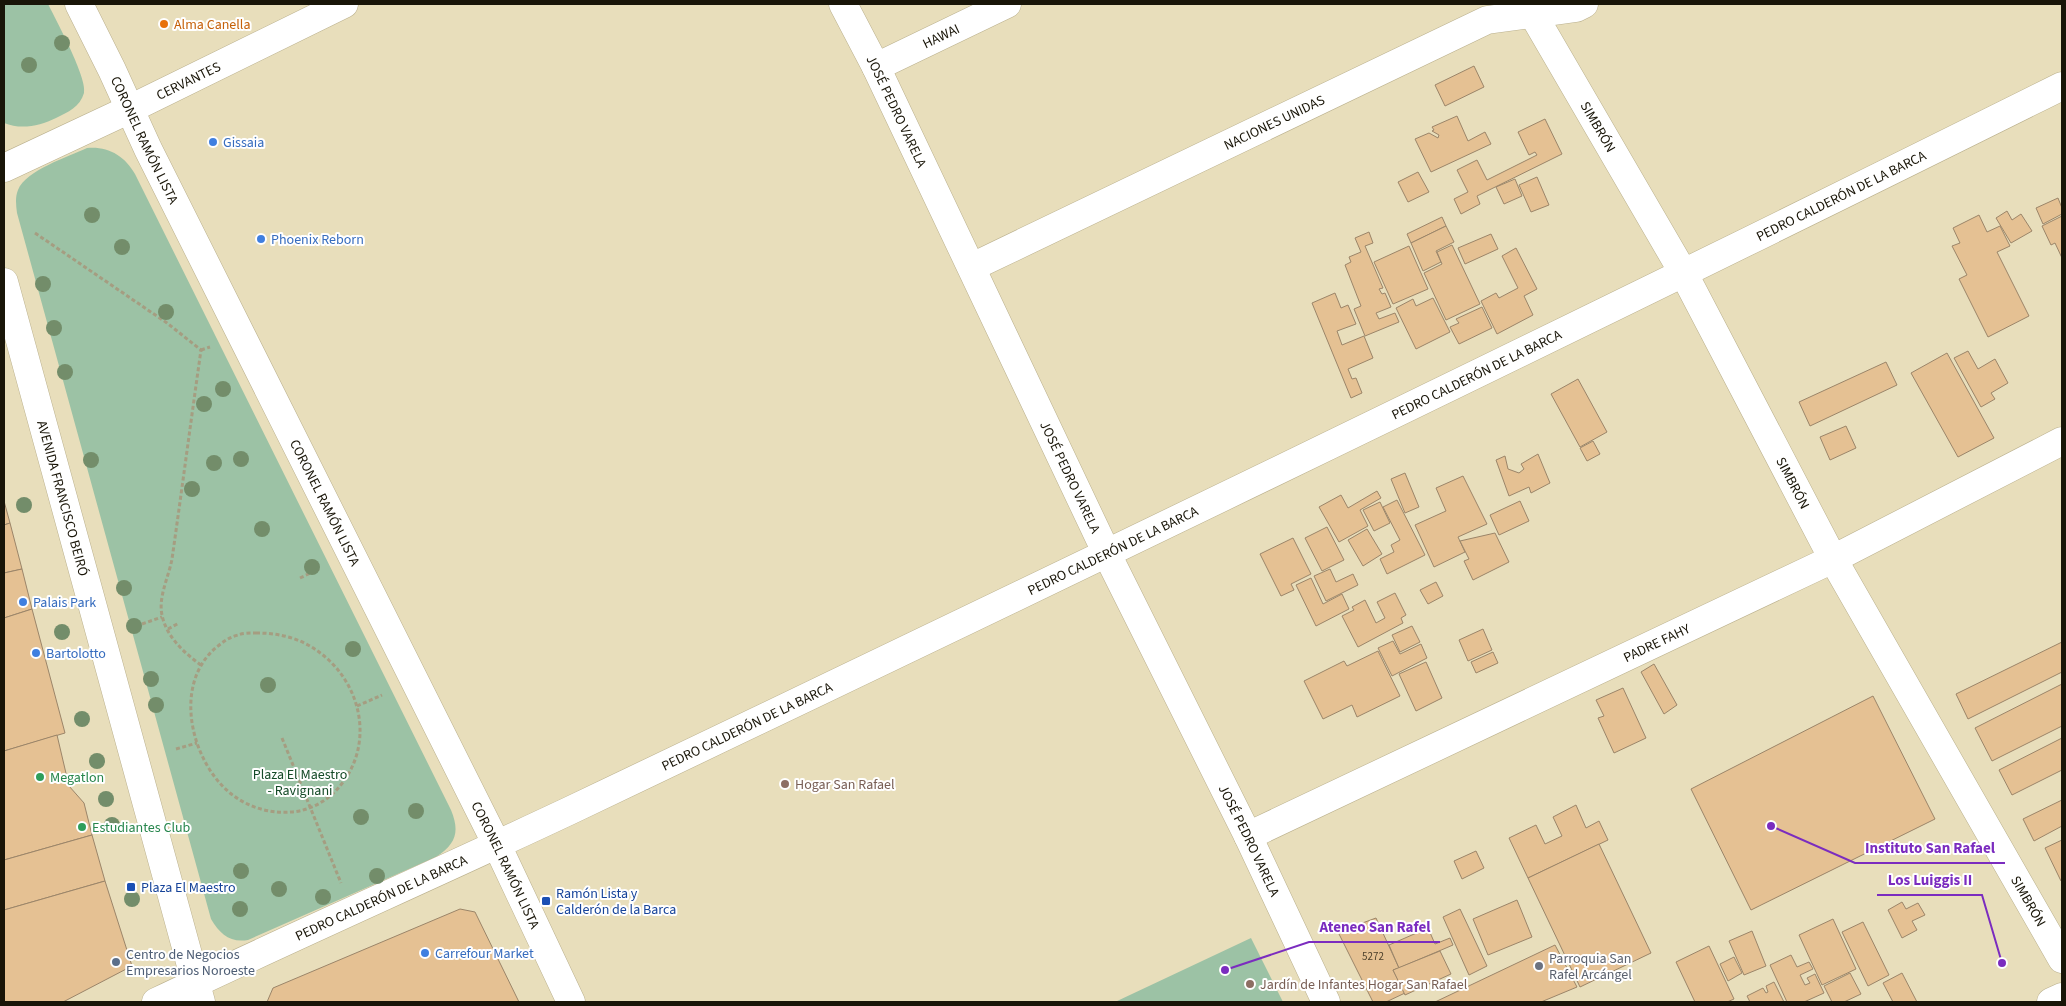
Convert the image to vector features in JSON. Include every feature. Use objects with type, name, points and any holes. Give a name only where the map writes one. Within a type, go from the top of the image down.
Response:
[{"type":"street","name":"CORONEL RAMÓN LISTA","points":[[79,4],[148,149],[496,845],[571,1002]]},
{"type":"street","name":"CERVANTES","points":[[4,168],[130,109],[344,4]]},
{"type":"street","name":"JOSÉ PEDRO VARELA","points":[[843,4],[876,67],[1107,554],[1248,836],[1326,1002]]},
{"type":"street","name":"HAWAI","points":[[876,67],[1007,4]]},
{"type":"street","name":"NACIONES UNIDAS","points":[[972,267],[1487,20],[1530,9],[1576,8],[1584,4]]},
{"type":"street","name":"SIMBRÓN","points":[[1530,9],[1684,274],[1833,559],[2062,959]]},
{"type":"street","name":"PEDRO CALDERÓN DE LA BARCA","points":[[156,1002],[199,993],[496,845],[1107,554],[1684,274],[2062,86]]},
{"type":"street","name":"AVENIDA FRANCISCO BEIRÓ","points":[[4,282],[199,993]]},
{"type":"street","name":"PADRE FAHY","points":[[1248,836],[1833,559],[2062,441]]},
{"type":"street","points":[[2051,1002],[2062,997]]},
{"type":"path","points":[[35,233],[167,323],[202,350]]},
{"type":"path","points":[[202,350],[210,347]]},
{"type":"path","points":[[201,665],[182,649],[168,629],[162,617],[161,605],[171,562],[202,350]]},
{"type":"path","points":[[300,578],[319,569]]},
{"type":"path","points":[[142,624],[162,617]]},
{"type":"path","points":[[168,629],[179,623]]},
{"type":"path","points":[[256,633],[281,635],[308,644],[325,657],[340,672],[357,706],[360,740],[353,766],[337,790],[311,808],[291,812],[273,811],[254,806],[236,798],[216,778],[197,743],[191,706],[196,678],[201,665],[213,650],[237,635],[256,633]]},
{"type":"path","points":[[357,706],[382,695]]},
{"type":"path","points":[[282,738],[343,886]]},
{"type":"path","points":[[176,750],[197,743]]},
{"type":"green space","points":[[4,4],[48,4],[81,75],[84,93],[80,102],[69,111],[44,123],[24,127],[4,123]]},
{"type":"green space","name":"Plaza El Maestro - Ravignani","points":[[87,148],[102,149],[115,153],[126,162],[135,174],[454,818],[455,831],[452,842],[436,857],[248,940],[231,939],[218,929],[211,919],[17,213],[17,193],[22,183],[29,176],[48,165]]},
{"type":"green space","points":[[1251,938],[1283,1002],[1115,1002]]},
{"type":"building","points":[[1474,66],[1484,87],[1445,106],[1435,85]]},
{"type":"building","points":[[1457,116],[1468,141],[1485,132],[1491,144],[1431,172],[1415,139],[1429,133],[1438,138],[1439,135],[1432,131],[1434,130],[1432,127]]},
{"type":"building","points":[[1545,119],[1562,154],[1477,196],[1480,204],[1461,214],[1454,199],[1468,192],[1457,170],[1477,160],[1487,180],[1537,155],[1535,152],[1529,155],[1518,132]]},
{"type":"building","points":[[1418,172],[1429,192],[1408,202],[1398,182]]},
{"type":"building","points":[[1537,177],[1549,205],[1531,212],[1519,185]]},
{"type":"building","points":[[1515,179],[1522,196],[1504,204],[1496,187]]},
{"type":"building","points":[[2058,198],[2062,214],[2043,224],[2036,208]]},
{"type":"building","points":[[2007,211],[2012,220],[2021,214],[2032,231],[2011,243],[1996,218]]},
{"type":"building","points":[[1979,215],[1987,232],[2000,226],[2010,246],[1997,252],[2029,316],[1988,337],[1959,279],[1967,275],[1952,246],[1960,243],[1953,228]]},
{"type":"building","points":[[2062,216],[2062,258],[2055,243],[2051,245],[2042,226]]},
{"type":"building","points":[[1442,217],[1446,226],[1411,243],[1407,234]]},
{"type":"building","points":[[1446,226],[1454,242],[1436,251],[1441,262],[1423,271],[1411,243]]},
{"type":"building","points":[[1369,232],[1373,243],[1365,246],[1383,288],[1379,289],[1382,294],[1385,293],[1391,307],[1376,313],[1379,319],[1395,313],[1399,322],[1365,336],[1354,309],[1361,306],[1345,265],[1351,262],[1349,257],[1361,252],[1355,238]]},
{"type":"building","points":[[1491,234],[1498,249],[1465,264],[1458,248]]},
{"type":"building","points":[[1452,245],[1480,304],[1446,320],[1424,273],[1442,264],[1437,252]]},
{"type":"building","points":[[1409,246],[1428,289],[1393,304],[1374,262]]},
{"type":"building","points":[[1516,248],[1537,289],[1524,296],[1533,315],[1497,334],[1481,301],[1496,293],[1499,298],[1518,288],[1502,256]]},
{"type":"building","points":[[1335,293],[1341,308],[1348,305],[1356,324],[1337,331],[1342,345],[1364,336],[1373,358],[1348,369],[1352,379],[1356,378],[1362,393],[1351,398],[1312,303]]},
{"type":"building","points":[[1433,298],[1450,332],[1416,349],[1396,308],[1413,299],[1416,306]]},
{"type":"building","points":[[1482,307],[1492,328],[1459,344],[1450,327],[1459,323],[1456,319]]},
{"type":"building","points":[[1968,351],[1978,369],[1995,359],[2008,383],[1991,393],[1995,399],[1981,407],[1954,358]]},
{"type":"building","points":[[1947,353],[1994,438],[1958,457],[1911,373]]},
{"type":"building","points":[[1886,362],[1897,385],[1810,426],[1799,402]]},
{"type":"building","points":[[1578,379],[1607,432],[1580,447],[1551,394]]},
{"type":"building","points":[[1846,426],[1856,448],[1830,460],[1820,437]]},
{"type":"building","points":[[1593,441],[1600,454],[1587,461],[1580,448]]},
{"type":"building","points":[[1538,454],[1550,483],[1531,493],[1529,487],[1509,496],[1496,460],[1505,456],[1508,469],[1519,473],[1524,469],[1521,464]]},
{"type":"building","points":[[1405,473],[1419,507],[1405,513],[1391,479]]},
{"type":"building","points":[[1463,476],[1487,524],[1458,537],[1465,552],[1434,567],[1415,525],[1446,511],[1436,488]]},
{"type":"building","points":[[1377,491],[1381,498],[1360,510],[1368,526],[1339,542],[1319,507],[1341,495],[1348,508]]},
{"type":"building","points":[[1397,500],[1425,555],[1387,574],[1380,559],[1394,552],[1391,545],[1400,540],[1383,507]]},
{"type":"building","points":[[4,501],[10,523],[4,525]]},
{"type":"building","points":[[1520,501],[1529,521],[1499,535],[1490,515]]},
{"type":"building","points":[[1380,502],[1390,523],[1374,531],[1363,510]]},
{"type":"building","points":[[10,523],[22,569],[4,573],[4,525]]},
{"type":"building","points":[[1327,527],[1344,560],[1322,571],[1305,538]]},
{"type":"building","points":[[1367,529],[1382,554],[1363,566],[1348,540]]},
{"type":"building","points":[[1495,533],[1509,562],[1473,580],[1464,561],[1469,559],[1460,541]]},
{"type":"building","points":[[1293,538],[1311,574],[1291,584],[1294,590],[1281,596],[1260,554]]},
{"type":"building","points":[[22,569],[32,609],[4,618],[4,573]]},
{"type":"building","points":[[1330,569],[1336,582],[1353,574],[1358,585],[1326,601],[1314,576]]},
{"type":"building","points":[[1311,578],[1323,604],[1342,594],[1349,609],[1316,626],[1296,585]]},
{"type":"building","points":[[1436,582],[1443,596],[1428,604],[1420,590]]},
{"type":"building","points":[[1395,593],[1406,615],[1401,618],[1403,623],[1358,647],[1342,616],[1354,610],[1352,607],[1365,600],[1376,623],[1385,618],[1377,602]]},
{"type":"building","points":[[32,609],[65,733],[4,751],[4,618]]},
{"type":"building","points":[[1412,626],[1420,642],[1400,652],[1392,635]]},
{"type":"building","points":[[1483,629],[1492,650],[1468,661],[1459,640]]},
{"type":"building","points":[[1393,641],[1400,654],[1421,644],[1427,658],[1392,676],[1378,648]]},
{"type":"building","points":[[2062,642],[2062,672],[1968,719],[1956,694]]},
{"type":"building","points":[[1378,651],[1400,696],[1357,717],[1352,705],[1323,719],[1304,681],[1344,661],[1347,666]]},
{"type":"building","points":[[1493,652],[1498,663],[1476,673],[1471,662]]},
{"type":"building","points":[[1426,662],[1442,698],[1416,711],[1399,674]]},
{"type":"building","points":[[1654,664],[1677,705],[1664,714],[1641,672]]},
{"type":"building","points":[[2062,684],[2062,726],[1992,761],[1975,728]]},
{"type":"building","points":[[1623,688],[1646,738],[1614,753],[1598,718],[1604,716],[1596,700]]},
{"type":"building","points":[[1873,696],[1935,819],[1751,910],[1691,789]]},
{"type":"building","name":"Megatlon","points":[[57,735],[69,786],[84,803],[92,835],[4,860],[4,751]]},
{"type":"building","points":[[2062,738],[2062,770],[2012,795],[1999,770]]},
{"type":"building","points":[[2062,800],[2062,826],[2034,841],[2023,819]]},
{"type":"building","points":[[1576,805],[1586,828],[1599,821],[1608,840],[1528,878],[1509,838],[1536,825],[1545,844],[1562,836],[1553,817]]},
{"type":"building","points":[[92,835],[105,881],[4,910],[4,860]]},
{"type":"building","points":[[2062,840],[2062,880],[2061,881],[2045,848]]},
{"type":"building","points":[[1599,844],[1651,953],[1580,987],[1528,878]]},
{"type":"building","points":[[1476,851],[1484,868],[1462,879],[1454,861]]},
{"type":"building","points":[[105,881],[132,966],[63,1002],[4,1002],[4,910]]},
{"type":"building","points":[[1517,900],[1532,937],[1488,955],[1473,919]]},
{"type":"building","points":[[1902,902],[1906,909],[1918,903],[1925,915],[1912,921],[1917,930],[1902,938],[1888,910]]},
{"type":"building","name":"Carrefour Market","points":[[460,909],[475,912],[519,1002],[267,1002],[273,988]]},
{"type":"building","points":[[1460,909],[1487,966],[1469,975],[1443,917]]},
{"type":"building","points":[[1376,918],[1399,968],[1393,970],[1405,993],[1386,1002],[1373,1002],[1338,932]]},
{"type":"building","points":[[1833,919],[1856,969],[1822,985],[1799,935]]},
{"type":"building","points":[[1863,922],[1889,975],[1868,986],[1842,932]]},
{"type":"building","points":[[1428,928],[1435,944],[1450,938],[1453,945],[1399,968],[1389,945]]},
{"type":"building","points":[[1752,931],[1766,966],[1744,975],[1729,941]]},
{"type":"building","name":"Parroquia San Rafel Arcángel","points":[[1555,945],[1577,987],[1541,1002],[1435,1002]]},
{"type":"building","points":[[1709,946],[1734,999],[1727,1002],[1695,1002],[1676,962]]},
{"type":"building","points":[[1440,951],[1451,974],[1405,995],[1393,970]]},
{"type":"building","points":[[1791,955],[1797,967],[1809,962],[1813,969],[1800,975],[1805,985],[1810,983],[1807,978],[1815,974],[1824,993],[1804,1002],[1787,1002],[1770,965]]},
{"type":"building","points":[[1734,957],[1742,973],[1728,981],[1720,964]]},
{"type":"building","points":[[1850,973],[1861,994],[1844,1002],[1832,1002],[1824,986]]},
{"type":"building","points":[[1902,973],[1917,1002],[1893,1002],[1883,983]]},
{"type":"building","points":[[1774,982],[1784,1002],[1750,1002],[1747,996],[1763,988],[1766,993],[1768,992],[1766,986]]},
{"type":"place","name":"Alma Canella","points":[[164,24]]},
{"type":"place","name":"Gissaia","points":[[213,142]]},
{"type":"place","name":"Phoenix Reborn","points":[[261,239]]},
{"type":"place","name":"Palais Park","points":[[23,602]]},
{"type":"place","name":"Bartolotto","points":[[36,653]]},
{"type":"place","name":"Megatlon","points":[[40,777]]},
{"type":"place","name":"Hogar San Rafael","points":[[785,784]]},
{"type":"place","name":"Instituto San Rafael","points":[[1771,826]]},
{"type":"place","name":"Estudiantes Club","points":[[82,827]]},
{"type":"place","name":"Plaza El Maestro","points":[[131,887]]},
{"type":"place","name":"Ramón Lista y Calderón de la Barca","points":[[546,901]]},
{"type":"place","name":"Carrefour Market","points":[[425,953]]},
{"type":"place","name":"Centro de Negocios Empresarios Noroeste","points":[[116,962]]},
{"type":"place","name":"Los Luiggis II","points":[[2002,963]]},
{"type":"place","name":"Parroquia San Rafel Arcángel","points":[[1539,966]]},
{"type":"place","name":"Ateneo San Rafel","points":[[1225,970]]},
{"type":"place","name":"Jardín de Infantes Hogar San Rafael","points":[[1250,984]]}]
